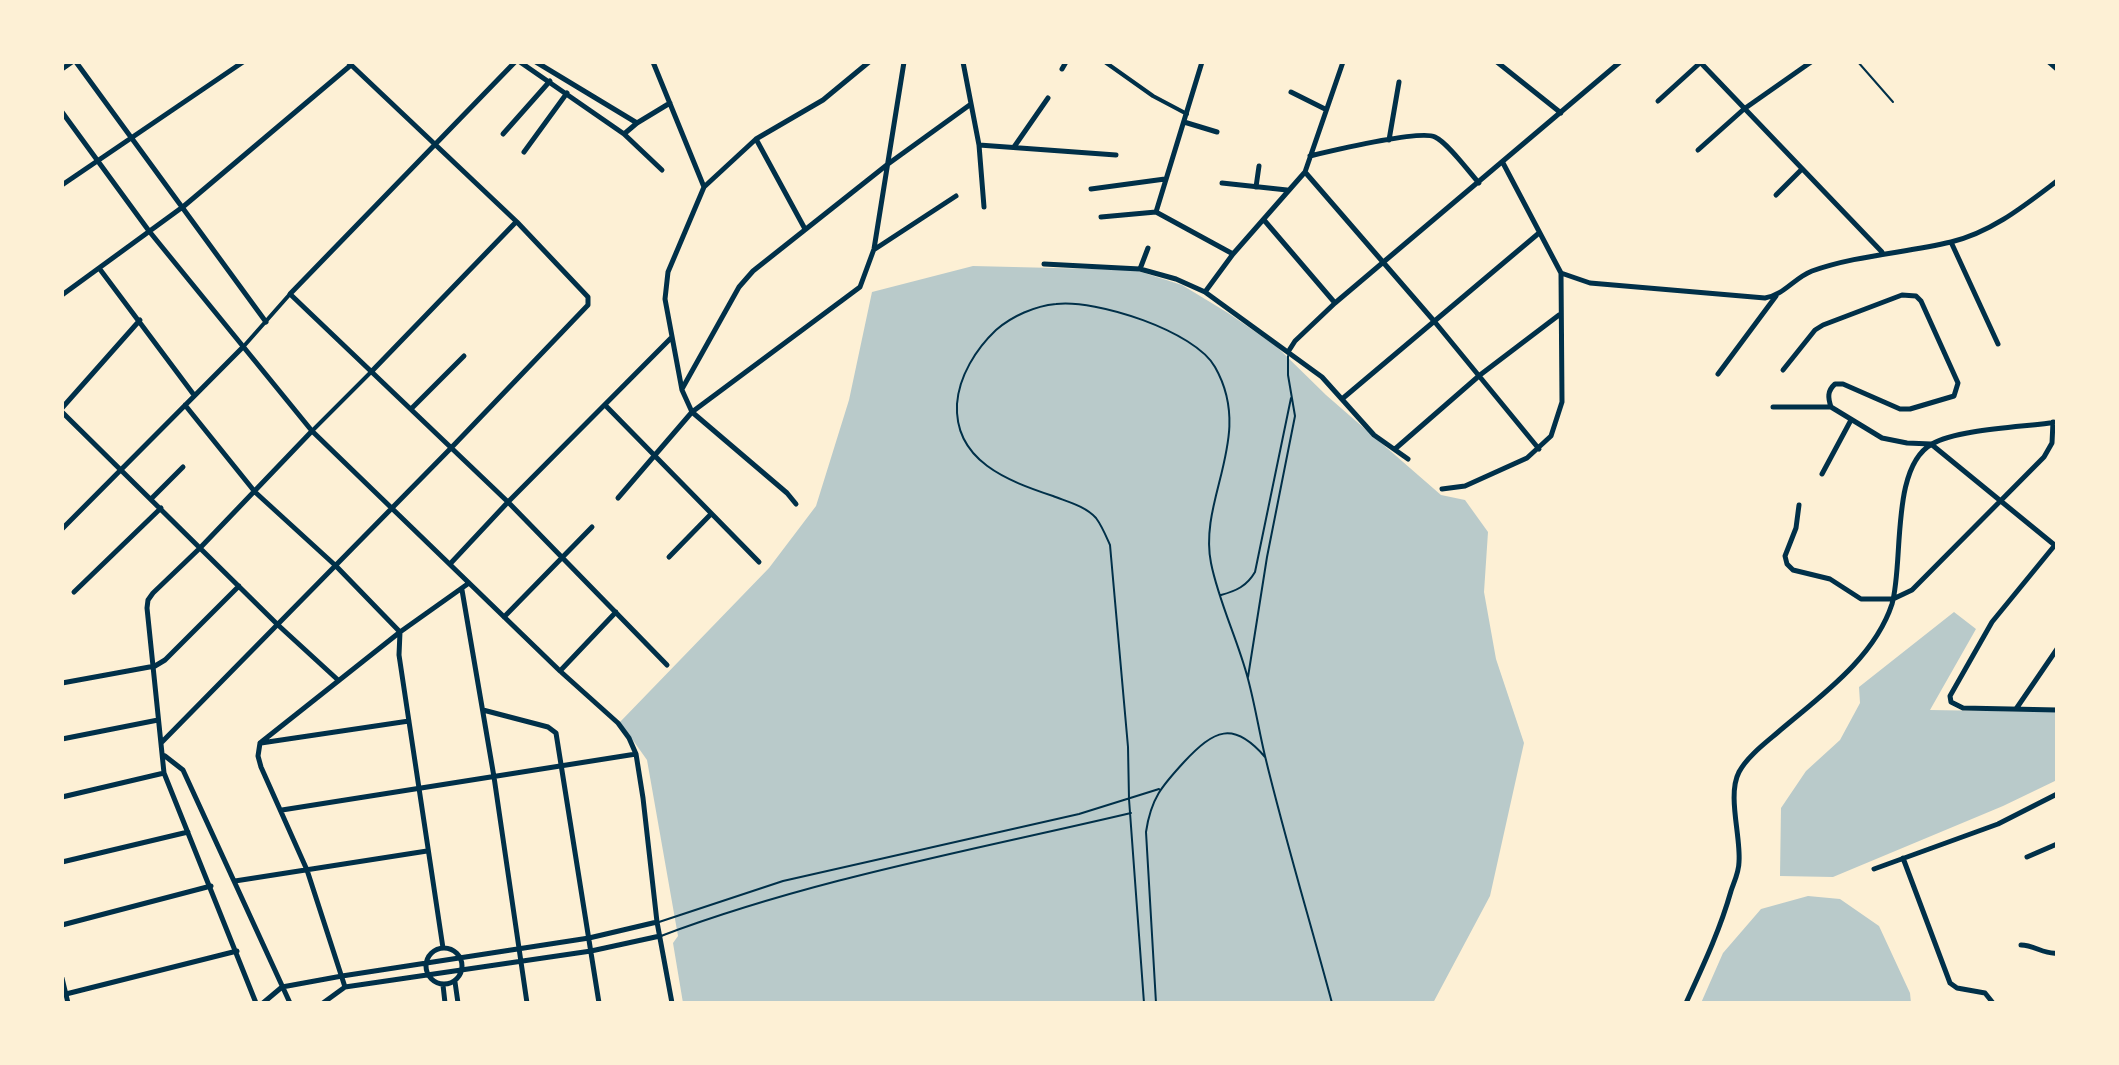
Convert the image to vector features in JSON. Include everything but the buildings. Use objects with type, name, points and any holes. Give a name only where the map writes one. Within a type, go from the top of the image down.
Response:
[{"type":"street","points":[[62,69],[74,62],[184,206],[266,322]]},
{"type":"street","points":[[62,185],[243,62]]},
{"type":"street","points":[[62,529],[122,471],[290,294],[518,62],[624,134],[662,170]]},
{"type":"street","points":[[536,62],[637,123]]},
{"type":"street","points":[[653,62],[704,187]]},
{"type":"street","points":[[796,504],[692,412],[682,390],[665,299],[668,272],[704,187],[756,139],[823,100],[869,62]]},
{"type":"street","points":[[618,498],[692,412],[860,287],[874,249],[904,62]]},
{"type":"street","points":[[963,62],[979,145],[984,207]]},
{"type":"street","points":[[1062,69],[1066,62]]},
{"type":"street","points":[[1105,62],[1153,96],[1187,114]]},
{"type":"street","points":[[1156,212],[1202,62]]},
{"type":"street","points":[[1205,292],[1233,254],[1305,172],[1343,62]]},
{"type":"street","points":[[1497,62],[1561,113]]},
{"type":"street","points":[[1288,352],[1295,341],[1335,303],[1620,62]]},
{"type":"street","points":[[1658,101],[1700,62],[1883,253]]},
{"type":"street","points":[[1698,150],[1744,109],[1811,62]]},
{"type":"street","points":[[2049,62],[2057,69]]},
{"type":"street","points":[[62,295],[184,206],[350,64],[517,222],[588,297],[588,305],[162,742]]},
{"type":"street","points":[[503,134],[550,81]]},
{"type":"street","points":[[1389,140],[1399,82]]},
{"type":"street","points":[[1291,92],[1325,109]]},
{"type":"street","points":[[524,152],[567,93]]},
{"type":"street","points":[[585,106],[593,96]]},
{"type":"street","points":[[1013,148],[1048,98]]},
{"type":"street","points":[[624,134],[670,103]]},
{"type":"street","points":[[682,390],[739,287],[753,271],[888,164],[971,104]]},
{"type":"street","points":[[62,112],[149,231],[312,431],[560,671],[618,723],[636,751],[657,922],[672,1003]]},
{"type":"street","points":[[1184,122],[1217,132]]},
{"type":"street","points":[[1310,156],[1389,140],[1435,137],[1479,183]]},
{"type":"street","points":[[756,139],[805,229]]},
{"type":"street","points":[[979,145],[1116,155]]},
{"type":"street","points":[[1442,489],[1465,486],[1527,458],[1551,436],[1562,402],[1561,273],[1503,163]]},
{"type":"street","points":[[1256,187],[1259,166]]},
{"type":"street","points":[[1776,195],[1802,169]]},
{"type":"street","points":[[1305,172],[1480,375],[1539,449]]},
{"type":"street","points":[[1091,189],[1165,179]]},
{"type":"street","points":[[1718,374],[1776,296],[1802,276],[1883,253],[1951,242],[2001,222],[2057,181]]},
{"type":"street","points":[[1222,183],[1288,190]]},
{"type":"street","points":[[874,249],[956,196]]},
{"type":"street","points":[[1101,217],[1156,212],[1233,254]]},
{"type":"street","points":[[1264,220],[1335,303]]},
{"type":"street","points":[[256,1003],[164,773],[148,600],[517,222]]},
{"type":"street","points":[[1342,399],[1539,233]]},
{"type":"street","points":[[1951,242],[1998,344]]},
{"type":"street","points":[[1140,269],[1148,248]]},
{"type":"street","points":[[1044,264],[1140,269],[1176,279],[1205,292],[1322,377],[1374,435],[1408,459]]},
{"type":"street","points":[[99,268],[194,395]]},
{"type":"street","points":[[1561,273],[1590,283],[1765,298],[1776,296]]},
{"type":"street","points":[[290,294],[508,502],[667,665]]},
{"type":"street","points":[[1783,370],[1815,330],[1823,325],[1902,295],[1916,296],[1958,383],[1954,396],[1900,409],[1835,384],[1830,388],[1828,397],[1831,407]]},
{"type":"street","points":[[1395,449],[1480,375],[1560,315]]},
{"type":"street","points":[[140,320],[62,410],[278,625],[338,680]]},
{"type":"street","points":[[450,564],[672,337]]},
{"type":"street","points":[[411,409],[464,356]]},
{"type":"street","points":[[185,405],[255,492],[336,566],[400,632]]},
{"type":"street","points":[[606,406],[759,562]]},
{"type":"street","points":[[1773,407],[1831,407],[1882,438],[1907,443],[1931,444],[1971,434],[2055,422],[2049,451],[1912,590],[1893,599],[1861,599],[1830,579],[1793,570],[1785,556],[1796,528],[1799,505]]},
{"type":"street","points":[[1822,474],[1851,420]]},
{"type":"street","points":[[1931,444],[2056,545],[1992,622],[1952,689],[1951,702],[1963,708],[2057,710]]},
{"type":"street","points":[[1686,1003],[1720,931],[1740,864],[1735,797],[1739,772],[1764,744],[1861,657],[1880,630],[1893,599],[1910,472],[1918,457],[1931,444]]},
{"type":"street","points":[[151,499],[183,467]]},
{"type":"street","points":[[74,592],[161,508]]},
{"type":"street","points":[[669,557],[711,514]]},
{"type":"street","points":[[504,617],[592,527]]},
{"type":"street","points":[[345,987],[307,870],[261,767],[258,756],[260,743],[400,632],[469,583]]},
{"type":"street","points":[[62,683],[155,666],[165,660],[239,586]]},
{"type":"street","points":[[462,590],[494,777],[527,1003]]},
{"type":"street","points":[[560,671],[616,612]]},
{"type":"street","points":[[400,632],[398,646],[417,788],[443,948]]},
{"type":"street","points":[[2016,709],[2057,649]]},
{"type":"street","points":[[483,710],[553,729],[556,733],[599,1003]]},
{"type":"street","points":[[62,739],[158,720]]},
{"type":"street","points":[[260,743],[409,721]]},
{"type":"street","points":[[282,810],[562,766],[636,751]]},
{"type":"street","points":[[164,755],[183,770],[290,1003]]},
{"type":"street","points":[[62,797],[164,773]]},
{"type":"street","points":[[1874,869],[1998,824],[2057,794]]},
{"type":"street","points":[[62,862],[188,832]]},
{"type":"street","points":[[2027,857],[2057,844]]},
{"type":"street","points":[[235,881],[427,851]]},
{"type":"street","points":[[1903,858],[1950,983],[1957,988],[1985,993],[1993,1003]]},
{"type":"street","points":[[62,925],[211,886]]},
{"type":"street","points":[[263,1003],[282,987],[589,938],[657,922]]},
{"type":"street","points":[[323,1003],[345,987],[591,951],[660,936]]},
{"type":"street","points":[[2021,945],[2033,945],[2048,953],[2057,953]]},
{"type":"street","points":[[455,982],[443,985],[434,982],[428,975],[426,963],[434,951],[443,948],[455,951],[460,957],[462,970],[455,982],[458,1003]]},
{"type":"street","points":[[66,994],[237,951]]},
{"type":"street","points":[[62,978],[68,1003]]},
{"type":"street","points":[[443,985],[445,1003]]},
{"type":"lane","points":[[1858,62],[1893,102]]},
{"type":"lane","points":[[1144,1003],[1128,747],[1110,545],[1095,517],[1079,505],[1020,485],[990,470],[975,457],[963,438],[957,417],[958,394],[965,372],[980,348],[1000,327],[1044,305],[1086,305],[1151,324],[1191,343],[1215,365],[1230,415],[1229,443],[1209,535],[1211,562],[1248,678],[1265,758],[1332,1003]]},
{"type":"lane","points":[[1248,678],[1267,557],[1295,416],[1288,352]]},
{"type":"lane","points":[[1221,595],[1250,582],[1255,572],[1291,397]]},
{"type":"lane","points":[[1156,1003],[1146,840],[1149,812],[1159,789],[1198,746],[1215,735],[1240,735],[1251,741],[1265,758]]},
{"type":"lane","points":[[657,922],[783,881],[1079,814],[1159,789]]},
{"type":"lane","points":[[660,936],[790,893],[1131,812]]},
{"type":"shaded area","points":[[973,266],[1135,270],[1182,285],[1276,346],[1326,395],[1441,495],[1465,500],[1488,532],[1484,592],[1496,659],[1524,743],[1490,896],[1433,1003],[683,1003],[673,943],[678,936],[647,760],[620,722],[769,568],[816,506],[849,400],[872,292]]},
{"type":"shaded area","points":[[1954,612],[1976,629],[1930,710],[2057,712],[2057,780],[2003,806],[1833,877],[1780,876],[1781,808],[1806,771],[1840,740],[1860,703],[1859,687]]},
{"type":"shaded area","points":[[1808,896],[1840,899],[1879,926],[1910,993],[1911,1003],[1701,1003],[1723,953],[1761,909]]}]
